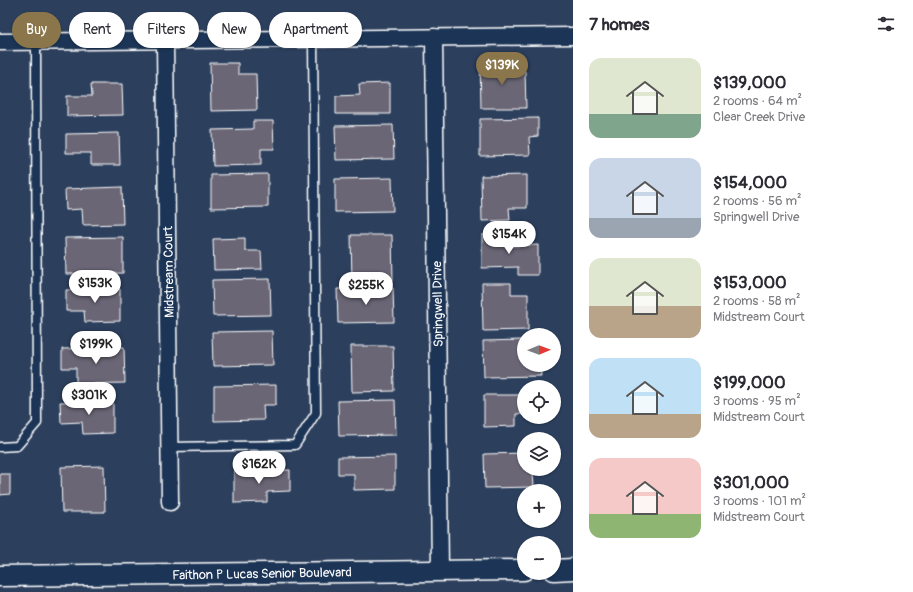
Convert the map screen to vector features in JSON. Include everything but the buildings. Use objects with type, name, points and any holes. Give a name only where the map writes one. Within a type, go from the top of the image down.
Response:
[{"type":"street","points":[[362,38],[573,36]]},
{"type":"street","name":"Springwell Drive","points":[[434,37],[440,571]]},
{"type":"street","points":[[199,41],[269,40]]},
{"type":"street","points":[[61,42],[133,41]]},
{"type":"street","points":[[0,42],[12,42]]},
{"type":"street","name":"Midstream Court","points":[[165,48],[170,502]]},
{"type":"street","points":[[561,570],[573,569]]},
{"type":"street","name":"Faithon P Lucas Senior Boulevard","points":[[0,576],[517,570]]},
{"type":"lane","points":[[0,447],[17,446],[37,423],[36,48]]},
{"type":"lane","points":[[169,447],[295,445],[316,413],[313,48]]}]
